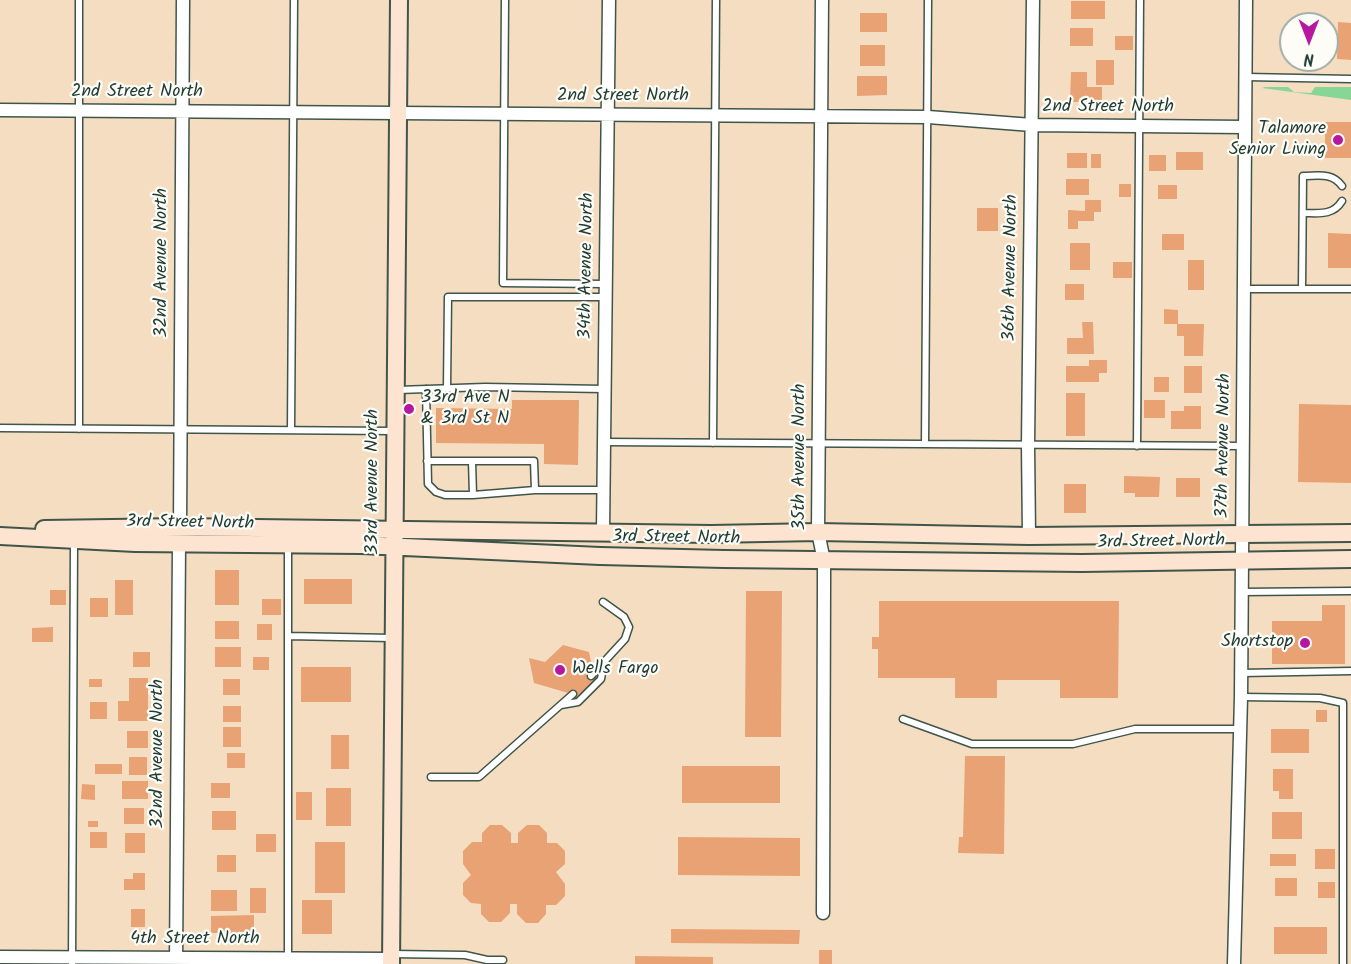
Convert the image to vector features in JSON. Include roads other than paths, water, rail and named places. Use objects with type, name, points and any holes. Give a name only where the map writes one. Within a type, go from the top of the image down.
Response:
[{"type":"main road","name":"33rd Avenue North","points":[[391,959],[396,113],[399,0]]},
{"type":"main road","name":"3rd Street North","points":[[0,531],[180,527],[394,538],[633,558],[1082,563],[1351,560]]},
{"type":"main road","name":"3rd Street North","points":[[0,536],[179,544],[288,545],[394,538],[603,532],[711,534],[818,532],[1029,536],[1351,532]]},
{"type":"street","name":"32nd Avenue North","points":[[180,527],[183,0]]},
{"type":"street","name":"34th Avenue North","points":[[603,532],[609,0]]},
{"type":"street","name":"35th Avenue North","points":[[822,0],[818,532],[824,561],[825,750],[822,913]]},
{"type":"street","name":"36th Avenue North","points":[[1029,536],[1033,0]]},
{"type":"street","name":"37th Avenue North","points":[[1234,964],[1241,697],[1246,0]]},
{"type":"street","name":"2nd Street North","points":[[0,111],[928,117],[1032,125],[1245,128]]},
{"type":"street","name":"32nd Avenue North","points":[[176,961],[179,544]]},
{"type":"street","name":"4th Street North","points":[[0,957],[72,961],[391,959]]},
{"type":"lane","points":[[79,0],[77,111],[79,429]]},
{"type":"lane","points":[[291,430],[294,0]]},
{"type":"lane","points":[[505,0],[503,283],[606,284]]},
{"type":"lane","points":[[713,443],[716,0]]},
{"type":"lane","points":[[925,444],[928,0]]},
{"type":"lane","points":[[1137,446],[1140,0]]},
{"type":"lane","points":[[1245,76],[1351,79]]},
{"type":"lane","points":[[1302,289],[1303,176],[1337,178],[1342,186]]},
{"type":"lane","points":[[1303,213],[1327,213],[1337,209],[1342,201]]},
{"type":"lane","points":[[1244,289],[1351,290]]},
{"type":"lane","points":[[447,388],[448,297],[605,297]]},
{"type":"lane","points":[[394,390],[604,388]]},
{"type":"lane","points":[[426,389],[428,484],[436,492],[445,495],[473,495],[534,490],[603,490]]},
{"type":"lane","points":[[0,428],[394,431]]},
{"type":"lane","points":[[603,442],[1243,446]]},
{"type":"lane","points":[[427,460],[534,461],[534,490]]},
{"type":"lane","points":[[472,461],[473,495]]},
{"type":"lane","points":[[72,961],[74,540]]},
{"type":"lane","points":[[288,545],[288,961]]},
{"type":"lane","points":[[1241,592],[1351,591]]},
{"type":"lane","points":[[591,676],[625,639],[629,627],[624,616],[603,602]]},
{"type":"lane","points":[[288,636],[393,638]]},
{"type":"lane","points":[[561,705],[578,702],[601,680],[604,662]]},
{"type":"lane","points":[[1241,673],[1351,671]]},
{"type":"lane","points":[[431,777],[479,777],[573,694]]},
{"type":"lane","points":[[1241,697],[1320,698],[1342,703],[1342,964]]},
{"type":"lane","points":[[903,719],[972,744],[1073,744],[1135,729],[1240,729]]},
{"type":"lane","points":[[391,959],[465,955],[487,960],[503,960]]},
{"type":"place","name":"Talamore Senior Living","points":[[1338,140]]},
{"type":"place","name":"33rd Ave N & 3rd St N","points":[[409,409]]},
{"type":"place","name":"Shortstop","points":[[1305,643]]},
{"type":"place","name":"Wells Fargo","points":[[560,670]]}]
